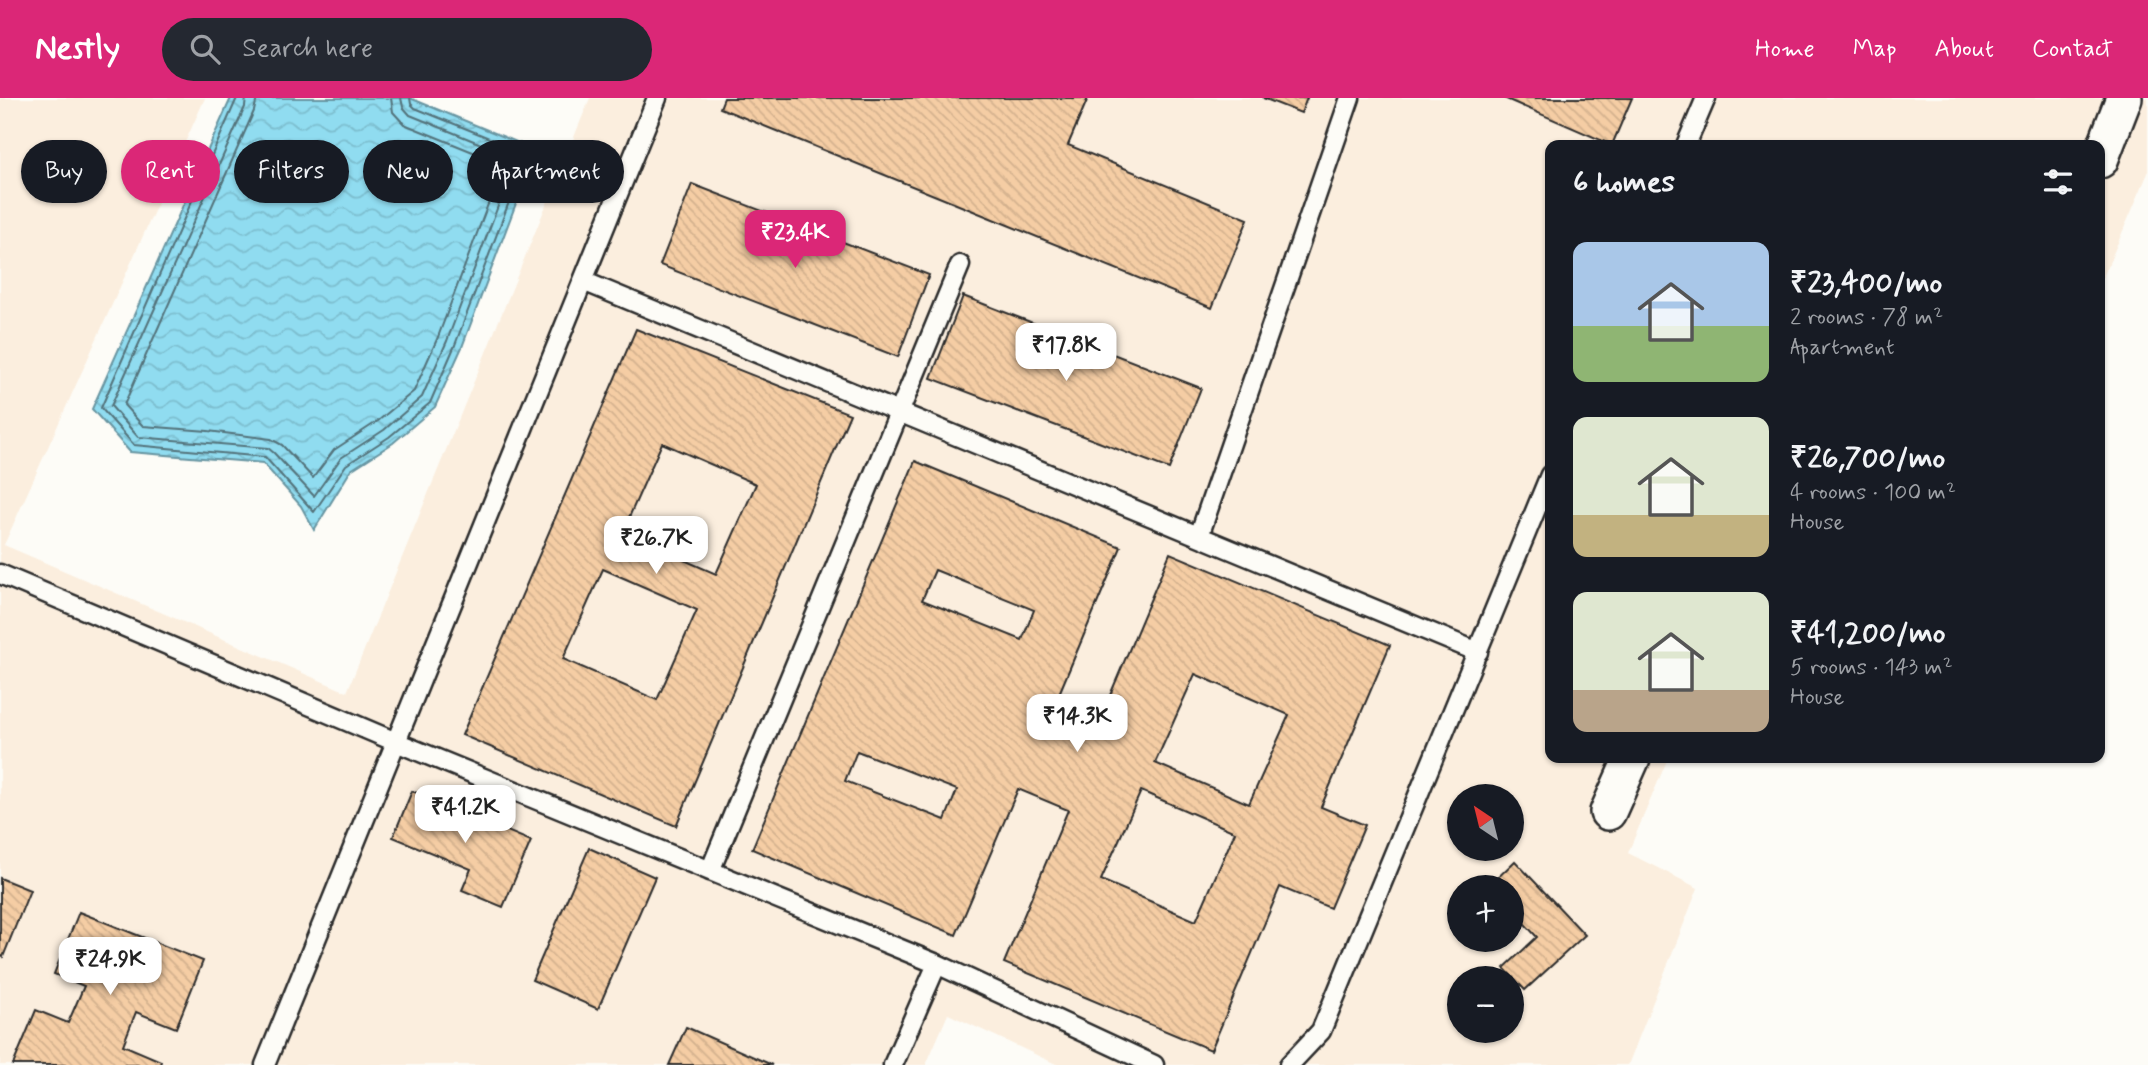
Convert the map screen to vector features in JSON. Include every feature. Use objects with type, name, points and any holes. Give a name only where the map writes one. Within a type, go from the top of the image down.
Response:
[{"type":"street","points":[[2105,147],[2124,98]]},
{"type":"street","points":[[1608,812],[1630,763]]},
{"type":"lane","points":[[265,1065],[657,98]]},
{"type":"lane","points":[[1199,536],[1350,98]]},
{"type":"lane","points":[[1688,140],[1706,98]]},
{"type":"lane","points":[[710,871],[960,265]]},
{"type":"lane","points":[[583,281],[1478,652]]},
{"type":"lane","points":[[1289,1065],[1321,1031],[1545,487]]},
{"type":"lane","points":[[0,574],[396,742],[937,964],[1153,1065]]},
{"type":"lane","points":[[893,1065],[937,964]]},
{"type":"shaded area","points":[[0,98],[205,98],[186,140],[121,140],[121,203],[158,203],[4,545],[347,692],[547,203],[624,203],[624,140],[573,140],[590,98],[2148,98],[2148,173],[2105,272],[2105,140],[1545,140],[1545,763],[1666,763],[1628,853],[1698,888],[1628,1065],[1058,1065],[948,1014],[926,1065],[0,1065]]},
{"type":"water","points":[[231,98],[410,98],[512,140],[467,140],[467,203],[516,203],[462,347],[435,407],[393,443],[351,470],[314,530],[301,506],[263,463],[130,452],[92,409],[184,203],[220,203],[220,140],[212,140]]},
{"type":"building","points":[[724,98],[1088,98],[1068,145],[1248,219],[1212,308],[720,108]]},
{"type":"building","points":[[1263,98],[1307,98],[1301,113]]},
{"type":"building","points":[[1504,98],[1632,98],[1614,140],[1601,140]]},
{"type":"building","points":[[692,184],[929,275],[898,357],[660,265]]},
{"type":"building","points":[[963,296],[1201,388],[1169,469],[931,378]]},
{"type":"building","points":[[636,329],[850,414],[676,826],[462,735]],"holes":[[[662,443],[756,484],[716,574],[622,533]],[[603,569],[697,610],[657,700],[563,659]]]},
{"type":"building","points":[[915,461],[1121,547],[1056,701],[1100,719],[1170,553],[1390,645],[1321,807],[1365,825],[1330,908],[1280,887],[1211,1050],[1004,963],[1068,810],[1018,789],[956,935],[752,849]],"holes":[[[935,570],[1034,610],[1022,640],[922,600]],[[1195,674],[1289,715],[1249,804],[1155,763]],[[857,751],[957,790],[945,820],[845,781]],[[1141,791],[1235,832],[1196,921],[1101,880]]]},
{"type":"building","points":[[412,791],[531,841],[503,907],[462,890],[471,869],[393,837]]},
{"type":"building","points":[[589,848],[655,877],[598,1009],[532,980]]},
{"type":"building","points":[[1515,861],[1585,935],[1525,990],[1524,966],[1506,966],[1537,937],[1524,923],[1524,875],[1500,875]]},
{"type":"building","points":[[0,878],[30,890],[3,957],[0,955]]},
{"type":"building","points":[[79,912],[203,961],[176,1028],[136,1012],[123,1045],[161,1061],[160,1065],[13,1065],[36,1010],[68,1023],[84,986],[54,974]]},
{"type":"building","points":[[686,1027],[772,1065],[669,1065]]}]
